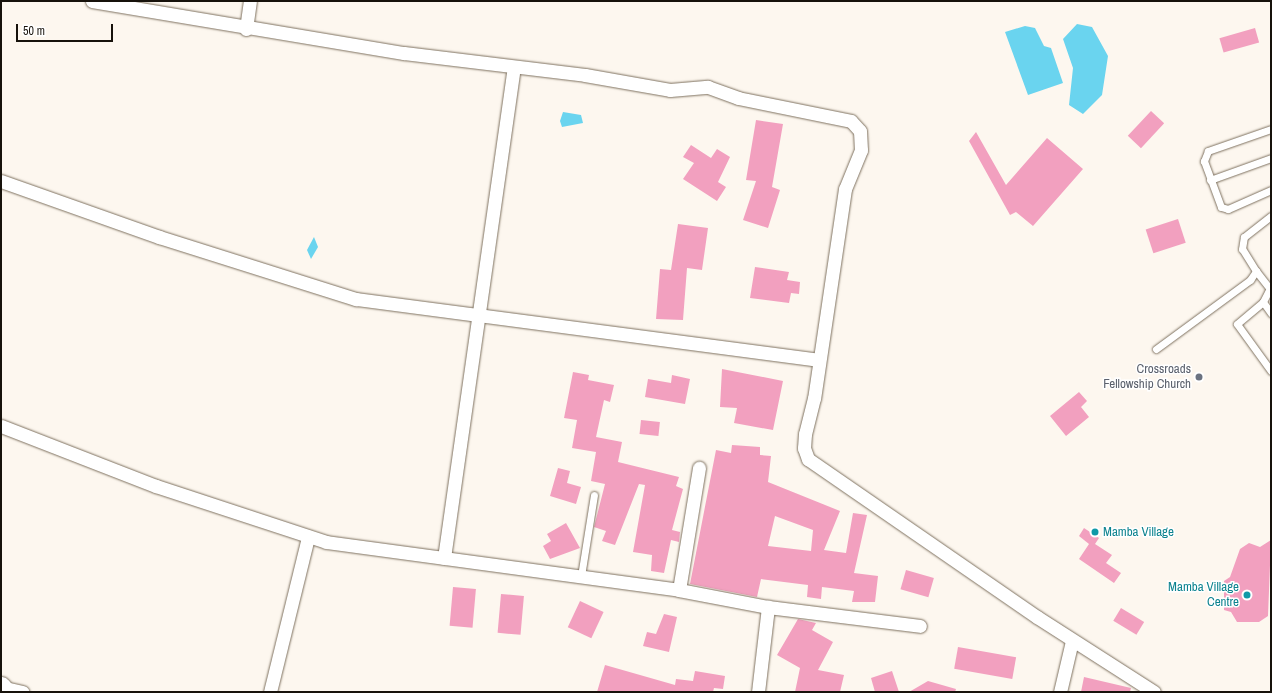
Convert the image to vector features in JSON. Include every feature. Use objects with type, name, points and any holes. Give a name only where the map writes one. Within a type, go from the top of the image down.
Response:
[{"type":"street","points":[[92,1],[171,12],[246,29],[670,90],[708,86],[738,98],[851,121],[860,131],[861,150],[845,189],[804,448],[808,459],[1072,641],[1154,692]]},
{"type":"street","points":[[246,29],[250,1]]},
{"type":"street","points":[[444,558],[480,317],[514,68]]},
{"type":"street","points":[[1,181],[319,289],[356,299],[480,317],[819,360]]},
{"type":"street","points":[[1,426],[156,486],[308,537],[351,547],[581,576],[679,590],[768,607],[920,626]]},
{"type":"street","points":[[679,590],[699,468]]},
{"type":"street","points":[[270,692],[308,537]]},
{"type":"street","points":[[758,692],[768,607]]},
{"type":"street","points":[[1060,692],[1072,641]]},
{"type":"lane","points":[[1271,128],[1208,151],[1204,161],[1217,203],[1228,209],[1271,190]]},
{"type":"lane","points":[[1210,180],[1271,158]]},
{"type":"lane","points":[[1271,216],[1244,237],[1242,249],[1270,289],[1264,302],[1237,324],[1271,371]]},
{"type":"lane","points":[[1156,349],[1250,280],[1256,271]]},
{"type":"lane","points":[[1264,302],[1271,313]]},
{"type":"lane","points":[[581,576],[594,495]]},
{"type":"water","points":[[1077,24],[1092,27],[1108,56],[1102,95],[1083,114],[1069,105],[1073,68],[1063,39]]},
{"type":"water","points":[[1025,26],[1035,28],[1044,46],[1051,48],[1063,83],[1028,95],[1005,32]]},
{"type":"water","points":[[563,112],[581,115],[583,123],[562,127],[560,121]]},
{"type":"water","points":[[314,237],[318,247],[311,259],[307,250]]},
{"type":"building","points":[[1255,28],[1259,42],[1224,53],[1219,38]]},
{"type":"building","points":[[1151,111],[1164,123],[1141,148],[1128,136]]},
{"type":"building","points":[[756,120],[783,124],[772,187],[780,190],[768,228],[743,220],[756,181],[746,180]]},
{"type":"building","points":[[976,132],[1006,185],[1047,138],[1083,169],[1033,226],[1016,212],[1010,215],[969,141]]},
{"type":"building","points":[[691,145],[711,158],[717,149],[730,157],[718,182],[726,187],[717,201],[683,179],[694,163],[683,157]]},
{"type":"building","points":[[1178,219],[1186,243],[1153,253],[1146,230]]},
{"type":"building","points":[[678,224],[708,228],[702,270],[687,268],[683,320],[656,319],[660,269],[671,270]]},
{"type":"building","points":[[755,267],[789,272],[787,280],[800,282],[799,294],[791,293],[789,303],[750,298]]},
{"type":"building","points":[[722,369],[783,381],[773,430],[734,423],[737,408],[720,407]]},
{"type":"building","points":[[573,372],[589,375],[588,380],[614,385],[610,402],[604,400],[596,437],[622,442],[618,462],[679,477],[676,486],[683,489],[672,530],[680,532],[679,542],[671,540],[664,573],[651,571],[652,555],[633,552],[645,485],[639,484],[615,545],[602,541],[606,531],[594,527],[605,484],[591,481],[596,452],[572,448],[577,420],[564,418]]},
{"type":"building","points":[[672,375],[690,379],[685,404],[645,397],[648,379],[671,383]]},
{"type":"building","points":[[1079,392],[1087,401],[1081,407],[1089,417],[1066,436],[1050,416]]},
{"type":"building","points":[[641,420],[660,422],[658,436],[640,434]]},
{"type":"building","points":[[732,445],[760,447],[760,455],[771,456],[768,482],[840,511],[824,550],[846,553],[853,513],[867,515],[854,573],[878,576],[875,602],[852,602],[854,591],[822,587],[821,599],[807,597],[808,585],[761,579],[757,597],[690,584],[716,450],[731,453]],"holes":[[[775,516],[813,530],[811,551],[768,546]]]},
{"type":"building","points":[[558,468],[570,471],[567,483],[581,487],[576,504],[550,496]]},
{"type":"building","points":[[566,523],[580,548],[550,559],[543,546],[551,541],[547,534]]},
{"type":"building","points":[[1084,528],[1099,538],[1095,544],[1112,555],[1106,563],[1121,573],[1114,583],[1079,559],[1089,544],[1079,536]]},
{"type":"building","name":"Mamba Village Centre","points":[[1271,540],[1268,616],[1259,622],[1237,622],[1231,612],[1224,610],[1224,581],[1230,577],[1240,549],[1249,543],[1260,547]]},
{"type":"building","points":[[906,570],[934,578],[928,597],[900,589]]},
{"type":"building","points":[[453,587],[476,589],[473,628],[450,626]]},
{"type":"building","points":[[501,594],[524,596],[521,635],[498,633]]},
{"type":"building","points":[[580,601],[604,612],[591,638],[568,627]]},
{"type":"building","points":[[1121,608],[1144,622],[1136,635],[1113,621]]},
{"type":"building","points":[[664,614],[677,617],[669,652],[643,646],[647,632],[656,634]]},
{"type":"building","points":[[798,619],[816,623],[812,630],[833,642],[818,670],[844,675],[840,692],[795,692],[800,668],[777,655]]},
{"type":"building","points":[[958,647],[1016,657],[1012,679],[954,669]]},
{"type":"building","points":[[605,665],[675,685],[676,679],[693,681],[695,671],[725,676],[723,689],[714,688],[713,692],[597,692]]},
{"type":"building","points":[[892,671],[899,692],[875,692],[871,678]]},
{"type":"building","points":[[1084,677],[1131,688],[1130,692],[1081,692]]},
{"type":"building","points":[[928,681],[956,689],[955,692],[909,692]]},
{"type":"place","name":"Crossroads Fellowship Church","points":[[1199,377]]},
{"type":"place","name":"Mamba Village","points":[[1095,532]]},
{"type":"place","name":"Mamba Village Centre","points":[[1247,595]]}]
